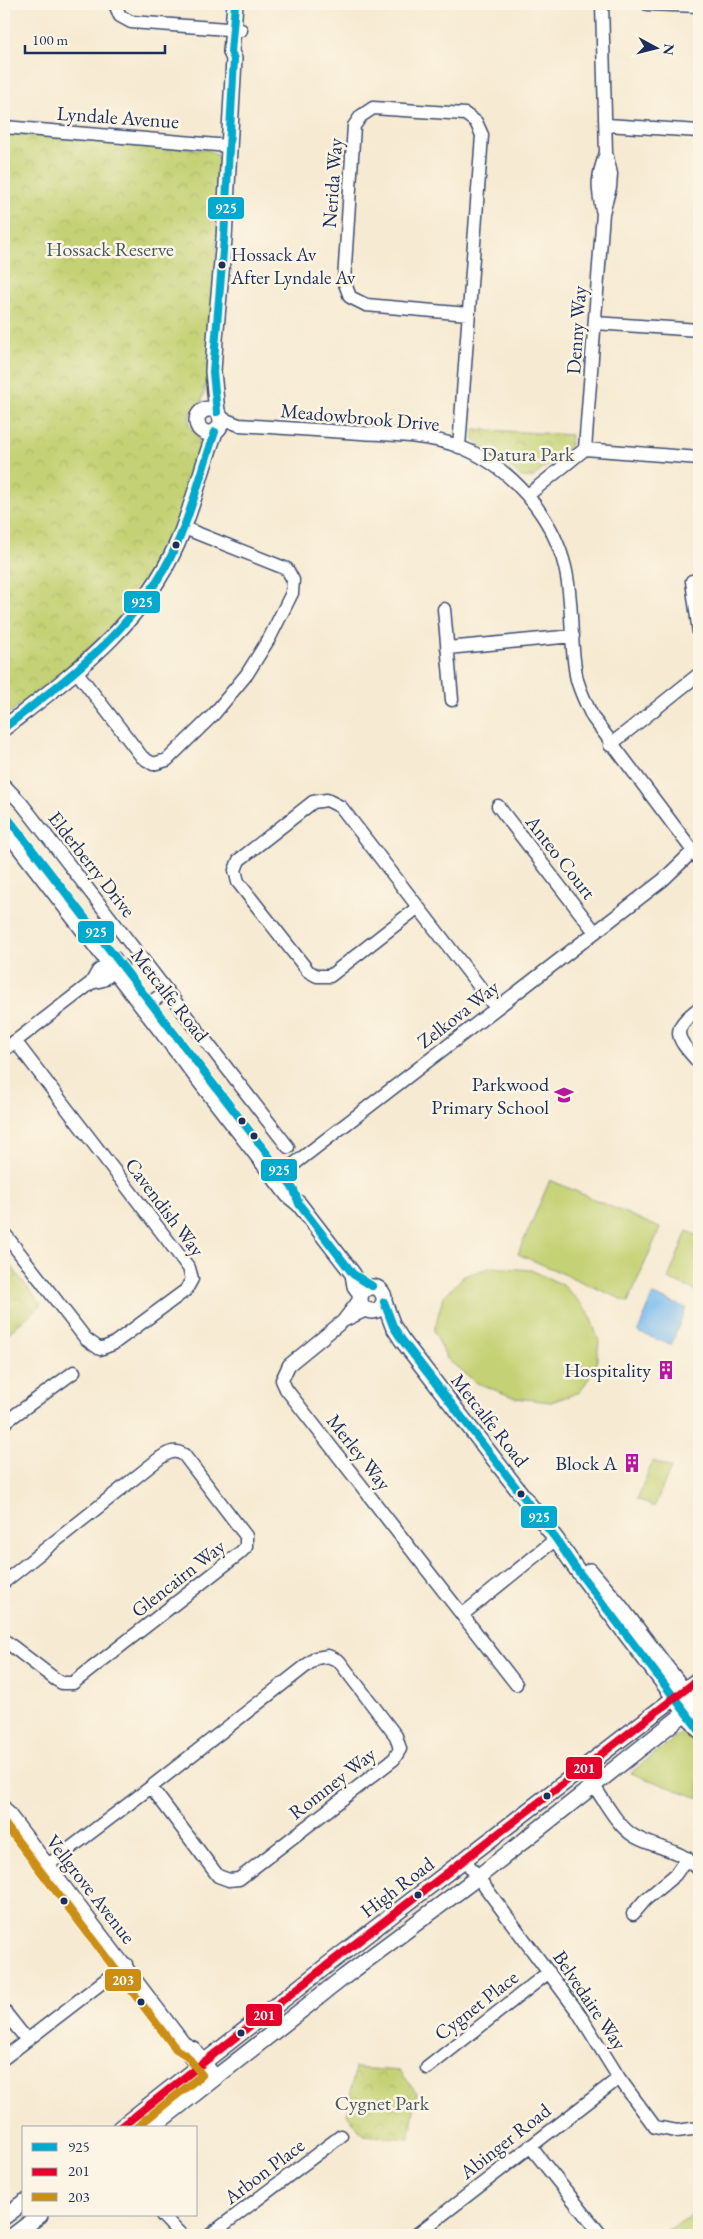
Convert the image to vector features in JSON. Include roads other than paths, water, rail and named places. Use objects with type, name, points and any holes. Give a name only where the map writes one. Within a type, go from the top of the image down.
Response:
[{"type":"main road","points":[[236,4],[237,29]]},
{"type":"main road","points":[[4,728],[76,671],[117,635],[143,603],[168,562],[184,528],[200,479],[213,422],[213,372],[224,239],[234,59],[232,52],[243,4]]},
{"type":"main road","name":"Metcalfe Road","points":[[4,813],[115,964]]},
{"type":"main road","name":"Metcalfe Road","points":[[4,827],[115,964],[279,1176],[288,1195],[299,1204],[353,1274],[362,1278],[365,1300],[393,1326],[556,1539],[575,1567],[679,1694],[695,1707],[699,1730]]},
{"type":"main road","name":"Metcalfe Road","points":[[365,1300],[381,1291],[393,1326]]},
{"type":"main road","name":"High Road","points":[[122,2126],[200,2064],[699,1679]]},
{"type":"main road","name":"High Road","points":[[153,2126],[212,2079],[478,1877],[593,1785],[695,1707]]},
{"type":"main road","points":[[4,2218],[22,2204]]},
{"type":"main road","points":[[14,2235],[39,2216]]},
{"type":"street","points":[[115,4],[120,16],[130,22],[237,29]]},
{"type":"street","name":"Denny Way","points":[[585,449],[603,213],[610,188],[611,174],[606,153],[607,124],[602,61],[602,4]]},
{"type":"street","points":[[647,4],[699,6]]},
{"type":"street","name":"Nerida Way","points":[[459,447],[482,135],[476,122],[465,114],[373,108],[361,116],[354,126],[344,281],[350,297],[366,305],[468,314]]},
{"type":"street","points":[[607,124],[699,131]]},
{"type":"street","name":"Lyndale Avenue","points":[[4,127],[229,146]]},
{"type":"street","points":[[595,323],[699,330]]},
{"type":"street","name":"Meadowbrook Drive","points":[[213,422],[403,435],[459,447],[484,459],[506,474],[528,495],[555,538],[565,566],[570,593],[577,679],[593,718],[610,744],[697,856]]},
{"type":"street","points":[[528,495],[585,449],[699,458]]},
{"type":"street","points":[[76,671],[142,758],[153,764],[167,760],[214,714],[247,674],[270,637],[292,593],[294,580],[287,569],[184,528]]},
{"type":"street","points":[[692,581],[699,633]]},
{"type":"street","points":[[444,609],[452,700]]},
{"type":"street","points":[[447,648],[573,636]]},
{"type":"street","points":[[610,744],[699,674]]},
{"type":"street","name":"Elderberry Drive","points":[[4,785],[22,804],[288,1147]]},
{"type":"street","points":[[417,908],[330,976],[317,976],[308,971],[238,882],[235,870],[239,860],[313,802],[327,800],[341,807],[496,1008]]},
{"type":"street","name":"Anteo Court","points":[[498,806],[595,932]]},
{"type":"street","name":"Zelkova Way","points":[[279,1176],[595,932],[663,880],[680,871],[697,856]]},
{"type":"street","points":[[4,1050],[91,983],[98,971],[115,964]]},
{"type":"street","points":[[147,1005],[167,991]]},
{"type":"street","points":[[699,1008],[683,1020],[679,1029],[684,1044],[699,1063]]},
{"type":"street","name":"Cavendish Way","points":[[4,1233],[86,1339],[100,1349],[113,1344],[186,1290],[192,1278],[188,1268],[15,1041]]},
{"type":"street","name":"Merley Way","points":[[365,1300],[343,1321],[289,1364],[282,1380],[286,1389],[516,1684]]},
{"type":"street","points":[[4,1423],[74,1372]]},
{"type":"street","name":"Glencairn Way","points":[[4,1582],[160,1458],[171,1452],[178,1452],[184,1455],[246,1536],[246,1547],[240,1553],[73,1683],[62,1683],[55,1680],[4,1640]]},
{"type":"street","points":[[462,1614],[556,1539]]},
{"type":"street","name":"Romney Way","points":[[48,1865],[316,1658],[328,1656],[339,1662],[396,1736],[400,1749],[394,1759],[239,1879],[229,1880],[218,1876],[151,1787]]},
{"type":"street","points":[[593,1785],[628,1832],[636,1838],[687,1858],[699,1870]]},
{"type":"street","name":"Vellgrove Avenue","points":[[4,1807],[126,1964],[184,2043],[187,2054],[200,2064],[212,2079]]},
{"type":"street","points":[[633,1914],[645,1900],[675,1875],[687,1858]]},
{"type":"street","name":"Belvedaire Way","points":[[465,1860],[578,2012],[619,2078],[656,2127],[677,2132],[699,2128]]},
{"type":"street","points":[[4,2058],[126,1964]]},
{"type":"street","name":"Cygnet Place","points":[[426,2068],[549,1972]]},
{"type":"street","points":[[4,2011],[27,2040]]},
{"type":"street","name":"Abinger Road","points":[[416,2235],[619,2078]]},
{"type":"street","name":"Arbon Place","points":[[210,2235],[341,2136]]},
{"type":"street","points":[[530,2146],[601,2235]]},
{"type":"street","points":[[163,2216],[181,2235]]},
{"type":"water","points":[[653,1295],[686,1308],[671,1345],[638,1332]]},
{"type":"place","name":"Hossack Av After Lyndale Av","points":[[222,265]]},
{"type":"place","name":"Parkwood Primary School","points":[[564,1095]]},
{"type":"place","name":"Hospitality","points":[[666,1370]]},
{"type":"place","name":"Block A","points":[[632,1463]]},
{"type":"park label","name":"Hossack Reserve","points":[[110,249]]},
{"type":"park label","name":"Datura Park","points":[[528,454]]},
{"type":"park label","name":"Cygnet Park","points":[[382,2103]]}]
